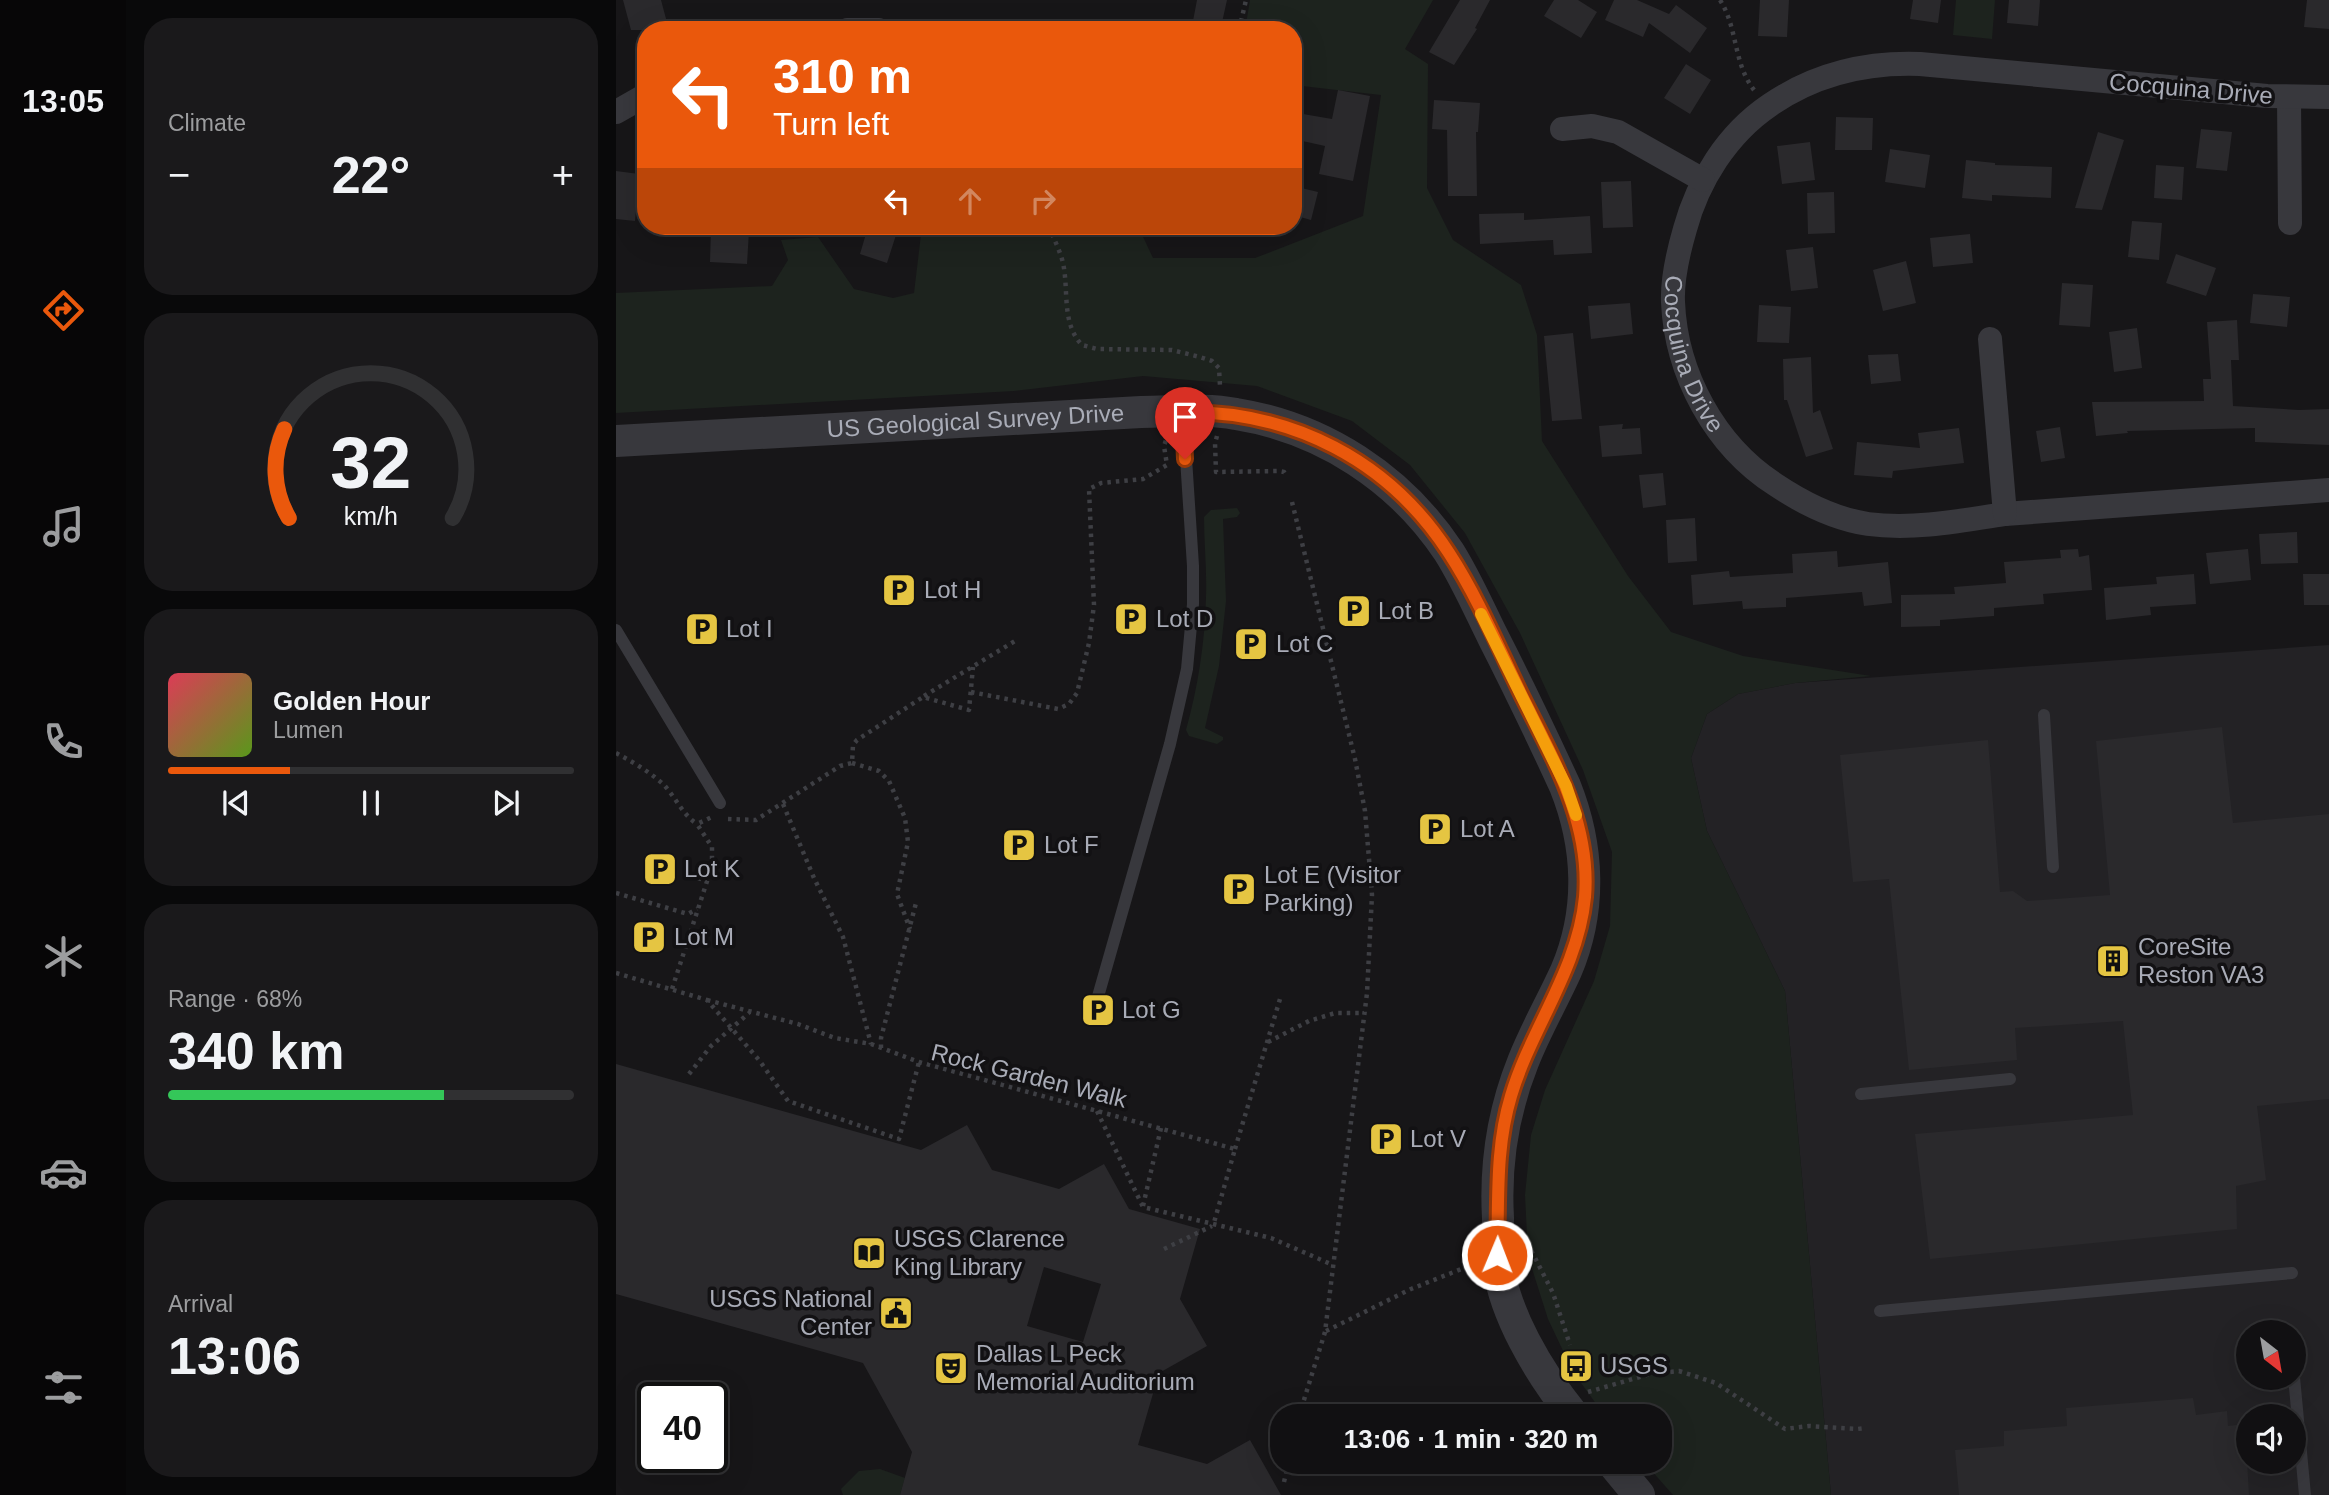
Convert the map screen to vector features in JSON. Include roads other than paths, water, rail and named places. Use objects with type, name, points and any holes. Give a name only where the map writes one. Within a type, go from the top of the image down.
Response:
[{"type":"street","name":"Cocquina Drive","points":[[2329,97],[2289,97],[1894,63],[1834,73],[1801,86],[1768,106],[1726,148],[1703,180],[1688,218],[1675,274],[1675,324],[1682,354],[1705,410],[1735,451],[1760,473],[1791,495],[1843,518],[1866,524],[1898,526],[1953,522],[2005,514],[2329,490]]},
{"type":"street","points":[[2289,97],[2290,223]]},
{"type":"street","points":[[616,112],[637,100]]},
{"type":"street","points":[[1562,129],[1592,126],[1618,132],[1703,180]]},
{"type":"street","points":[[1990,340],[2005,514]]},
{"type":"street","name":"US Geological Survey Drive","points":[[616,441],[1183,425],[1255,417],[1289,427],[1339,449],[1375,472],[1423,519],[1449,553],[1466,582],[1566,786],[1582,841],[1585,879],[1581,919],[1572,956],[1524,1059],[1506,1114],[1497,1174],[1497,1255],[1500,1273],[1517,1325],[1531,1355],[1564,1404]]},
{"type":"street","points":[[1622,1474],[1639,1495]]},
{"type":"lane","points":[[1095,1007],[1170,744],[1187,669],[1193,566],[1183,425]]},
{"type":"lane","points":[[616,630],[720,803]]},
{"type":"lane","points":[[2044,715],[2053,867]]},
{"type":"lane","points":[[1861,1094],[2010,1079]]},
{"type":"lane","points":[[1880,1311],[2292,1273]]},
{"type":"lane","points":[[2295,1390],[2305,1495]]},
{"type":"place","name":"Lot H","points":[[899,590]]},
{"type":"place","name":"Lot B","points":[[1354,611]]},
{"type":"place","name":"Lot D","points":[[1131,619]]},
{"type":"place","name":"Lot I","points":[[702,629]]},
{"type":"place","name":"Lot C","points":[[1251,644]]},
{"type":"place","name":"Lot A","points":[[1435,829]]},
{"type":"place","name":"Lot F","points":[[1019,845]]},
{"type":"place","name":"Lot K","points":[[660,869]]},
{"type":"place","name":"Lot E (Visitor Parking)","points":[[1239,889]]},
{"type":"place","name":"Lot M","points":[[649,937]]},
{"type":"place","name":"CoreSite Reston VA3","points":[[2113,961]]},
{"type":"place","name":"Lot G","points":[[1098,1010]]},
{"type":"place","name":"Lot V","points":[[1386,1139]]},
{"type":"place","name":"USGS Clarence King Library","points":[[869,1253]]},
{"type":"place","name":"USGS National Center","points":[[896,1313]]},
{"type":"place","name":"USGS","points":[[1576,1366]]},
{"type":"place","name":"Dallas L Peck Memorial Auditorium","points":[[951,1368]]}]
